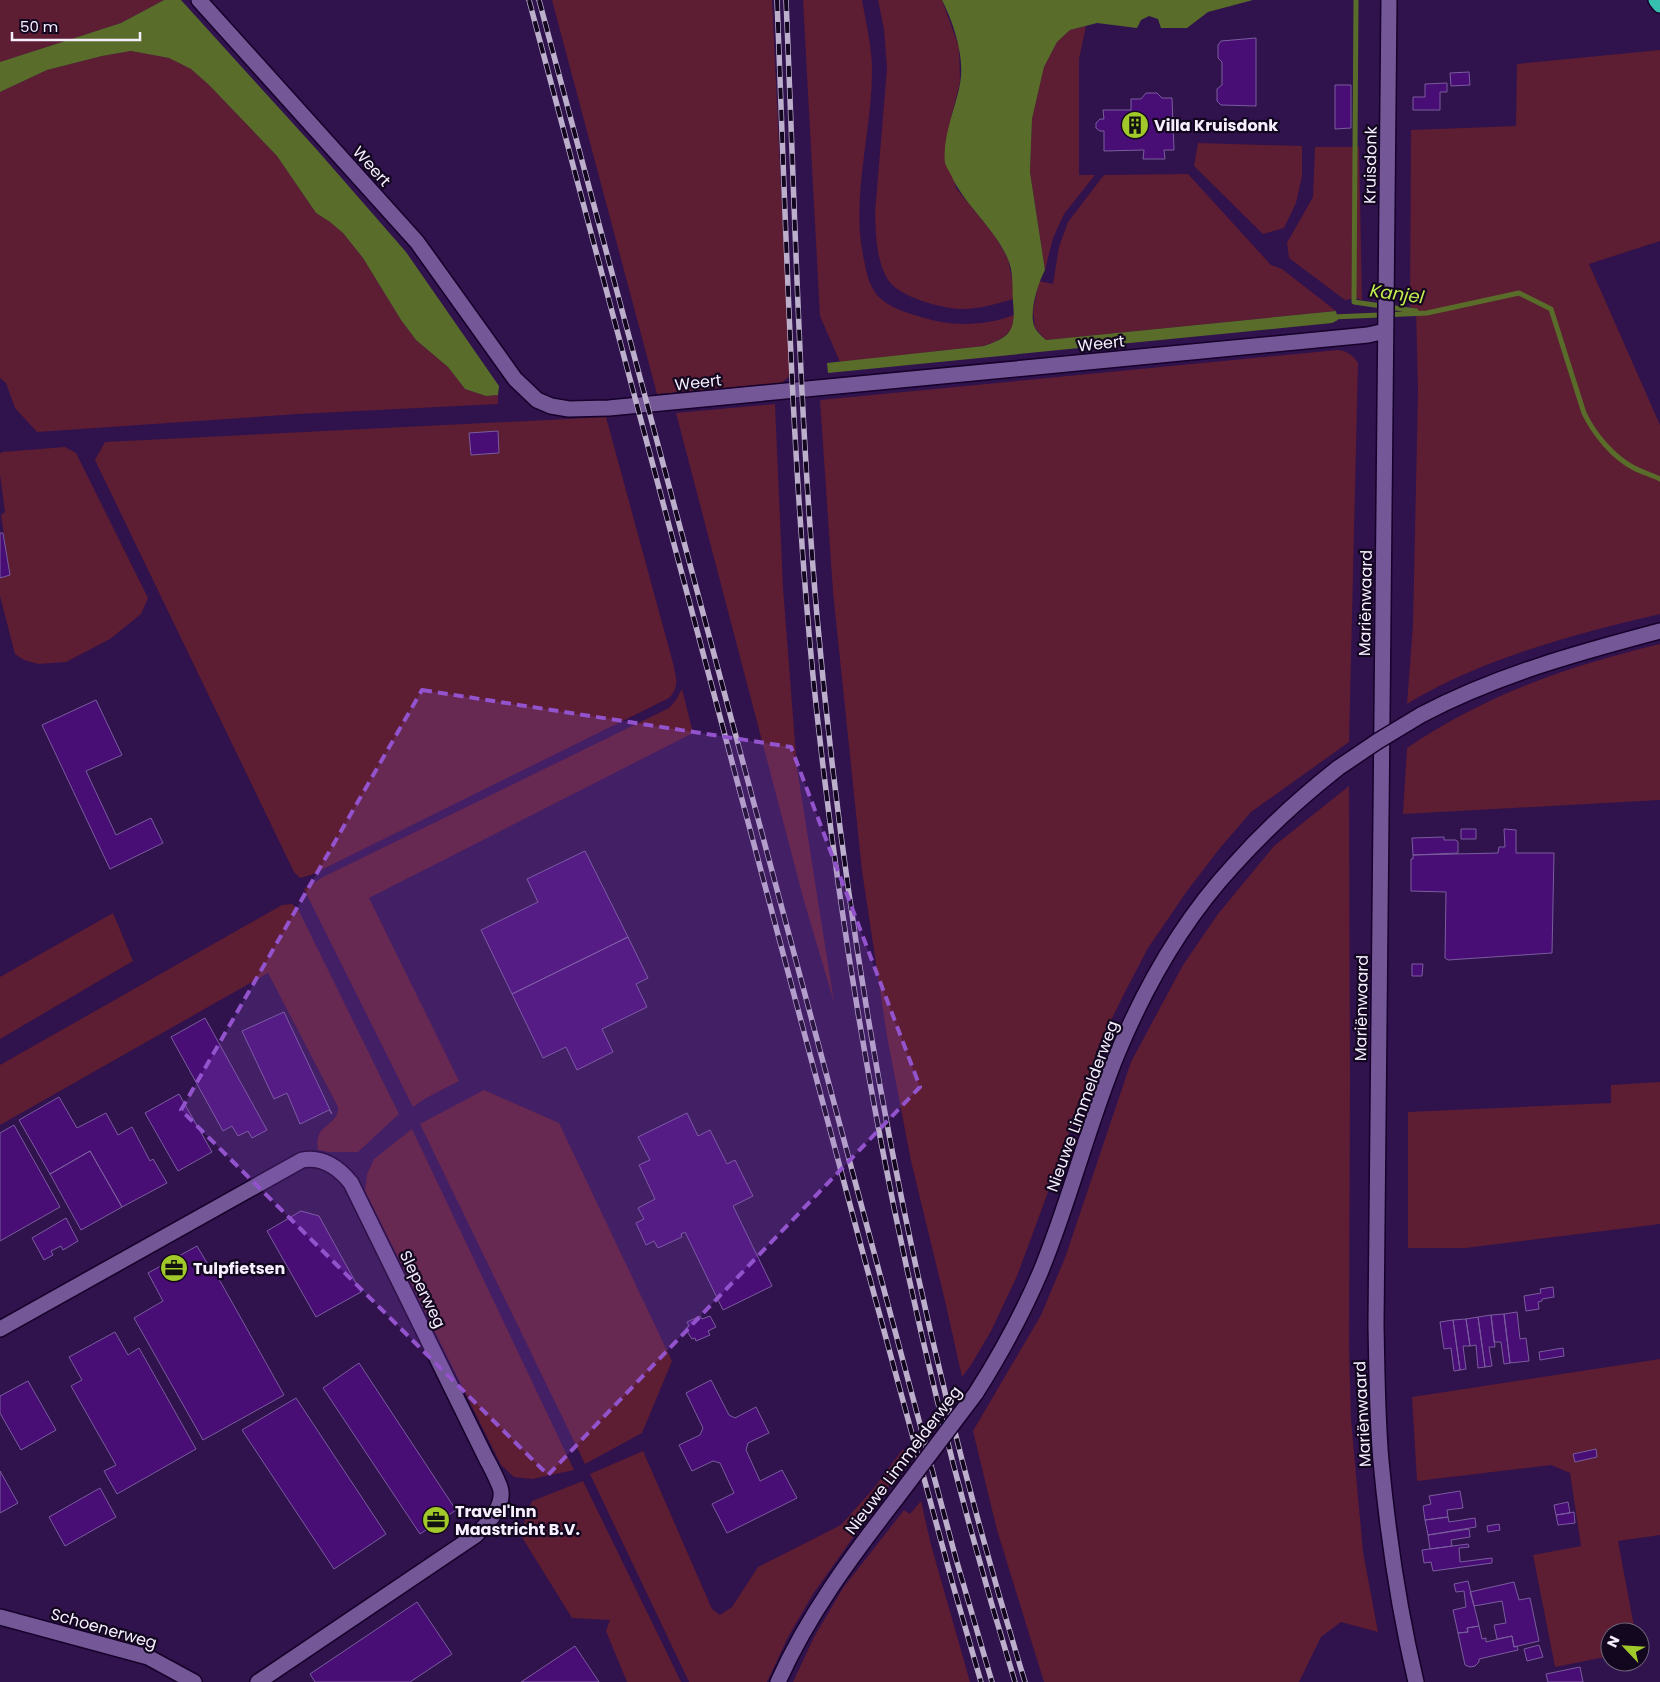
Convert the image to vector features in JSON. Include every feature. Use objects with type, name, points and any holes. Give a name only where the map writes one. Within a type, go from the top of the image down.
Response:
[{"type":"highway","points":[[1656,0],[1660,6]]},
{"type":"street","name":"Weert","points":[[199,0],[416,242],[515,379],[537,400],[551,406],[569,409],[608,408],[1358,336],[1385,331]]},
{"type":"street","name":"Kruisdonk","points":[[1385,331],[1388,0]]},
{"type":"street","name":"Mariënwaard","points":[[1385,331],[1376,1285],[1377,1387],[1381,1460],[1388,1529],[1398,1592],[1416,1682]]},
{"type":"street","name":"Nieuwe Limmelderweg","points":[[778,1682],[800,1638],[840,1574],[976,1393],[1012,1331],[1040,1273],[1108,1076],[1138,1007],[1161,965],[1188,924],[1231,867],[1283,814],[1338,768],[1386,736],[1453,698],[1529,668],[1660,631]]},
{"type":"street","name":"Sleperweg","points":[[0,1329],[302,1160],[311,1158],[334,1166],[351,1183],[486,1458],[501,1494],[498,1508],[490,1522],[476,1534],[258,1682]]},
{"type":"street","name":"Schoenerweg","points":[[0,1618],[148,1657],[194,1682]]},
{"type":"highlighted area","points":[[422,690],[791,747],[920,1087],[548,1475],[181,1110]]},
{"type":"shaded area","points":[[0,0],[164,0],[121,23],[0,62]]},
{"type":"shaded area","points":[[164,0],[181,0],[318,151],[406,252],[499,386],[498,395],[486,396],[465,389],[448,367],[416,340],[401,320],[363,258],[343,233],[316,213],[277,156],[209,85],[191,69],[169,58],[131,51],[102,56],[47,70],[0,92],[0,62],[121,23]]},
{"type":"shaded area","points":[[552,0],[772,0],[790,376],[781,383],[657,394]]},
{"type":"shaded area","points":[[803,0],[862,0],[870,44],[872,71],[859,213],[860,237],[864,260],[868,279],[873,289],[882,300],[894,308],[933,320],[968,324],[1003,319],[1014,315],[1012,327],[1000,339],[983,346],[840,362],[820,316]]},
{"type":"shaded area","points":[[878,0],[942,0],[959,47],[960,82],[946,139],[956,188],[995,236],[1008,259],[1013,283],[1013,299],[989,306],[965,309],[935,305],[902,292],[888,280],[884,272],[877,247],[875,213],[887,68],[884,29]]},
{"type":"shaded area","points":[[942,0],[1253,0],[1208,12],[1187,28],[1161,28],[1158,19],[1149,16],[1141,20],[1137,28],[1097,23],[1070,30],[1057,42],[1044,67],[1032,119],[1030,172],[1045,270],[1033,307],[1033,322],[1036,330],[1046,340],[1336,311],[1338,320],[1332,323],[828,373],[827,363],[984,346],[1005,336],[1012,326],[1014,312],[1009,262],[994,235],[956,185],[945,163],[945,143],[960,84],[961,63],[951,19]]},
{"type":"shaded area","points":[[1086,26],[1079,59],[1079,175],[1095,175],[1064,214],[1053,238],[1045,270],[1030,172],[1032,119],[1044,67],[1057,42],[1070,30]]},
{"type":"shaded area","points":[[1660,50],[1660,241],[1589,264],[1660,425],[1660,614],[1530,649],[1466,673],[1407,704],[1413,625],[1418,391],[1416,309],[1410,307],[1411,130],[1516,126],[1517,64]]},
{"type":"shaded area","points":[[131,51],[169,58],[191,69],[209,85],[277,156],[316,213],[343,233],[363,258],[401,320],[416,340],[448,367],[465,389],[486,396],[498,395],[498,404],[298,414],[37,432],[15,408],[6,383],[0,378],[0,92],[47,70],[102,56]]},
{"type":"shaded area","points":[[1198,143],[1302,146],[1302,176],[1296,203],[1284,228],[1263,234],[1194,166]]},
{"type":"shaded area","points":[[1315,147],[1359,147],[1362,300],[1355,298],[1345,300],[1289,258],[1287,243],[1313,197]]},
{"type":"shaded area","points":[[1188,174],[1271,265],[1282,269],[1336,311],[1046,340],[1035,328],[1033,311],[1039,281],[1053,284],[1059,247],[1068,222],[1104,175]]},
{"type":"shaded area","points":[[1338,350],[1350,354],[1358,363],[1349,742],[1251,812],[1187,891],[1148,948],[1099,1045],[1058,1165],[1017,1276],[991,1331],[962,1377],[911,1161],[887,1036],[862,871],[833,592],[820,400]]},
{"type":"shaded area","points":[[775,404],[783,588],[797,768],[834,1002],[804,901],[676,413]]},
{"type":"shaded area","points":[[606,417],[673,663],[676,682],[675,690],[669,698],[311,875],[300,878],[294,872],[95,460],[105,442]]},
{"type":"shaded area","points":[[65,447],[76,453],[148,598],[141,614],[110,639],[66,662],[38,664],[24,660],[15,654],[0,596],[0,578],[10,575],[1,515],[5,512],[0,475],[0,454],[2,452]]},
{"type":"shaded area","points":[[1660,644],[1660,800],[1403,814],[1407,748],[1466,712],[1528,684],[1593,662]]},
{"type":"shaded area","points":[[682,689],[693,733],[369,898],[459,1081],[413,1107],[304,889],[323,877],[669,708]]},
{"type":"shaded area","points":[[1349,786],[1349,1347],[1351,1419],[1363,1552],[1378,1632],[1341,1622],[1321,1637],[1299,1682],[1044,1682],[997,1530],[973,1431],[1041,1315],[1065,1258],[1131,1062],[1183,965],[1218,914],[1274,846]]},
{"type":"shaded area","points":[[292,904],[298,909],[399,1114],[358,1152],[318,1150],[317,1141],[319,1135],[335,1118],[338,1107],[268,973],[0,1125],[0,1065],[282,905]]},
{"type":"shaded area","points":[[113,913],[133,961],[0,1039],[0,977]]},
{"type":"shaded area","points":[[1660,1082],[1660,1224],[1465,1248],[1408,1248],[1408,1112],[1611,1103],[1611,1085]]},
{"type":"shaded area","points":[[484,1090],[559,1123],[672,1361],[642,1433],[585,1464],[420,1124]]},
{"type":"shaded area","points":[[412,1129],[574,1470],[532,1479],[514,1477],[501,1465],[365,1191],[367,1174],[374,1159]]},
{"type":"shaded area","points":[[1660,1359],[1660,1535],[1618,1541],[1633,1622],[1600,1622],[1600,1658],[1555,1667],[1533,1555],[1581,1546],[1570,1473],[1551,1465],[1417,1481],[1412,1397]]},
{"type":"shaded area","points":[[903,1449],[909,1458],[813,1594],[788,1637],[767,1682],[689,1682],[590,1474],[643,1451],[712,1609],[720,1615],[732,1607],[758,1567],[841,1525],[874,1488]]},
{"type":"shaded area","points":[[583,1481],[681,1682],[627,1682],[606,1631],[610,1620],[572,1618],[520,1534],[532,1501]]},
{"type":"shaded area","points":[[921,1501],[931,1545],[970,1682],[793,1682],[814,1637],[843,1588],[904,1510],[910,1514]]},
{"type":"building","points":[[1256,38],[1256,106],[1221,105],[1217,101],[1217,89],[1222,85],[1222,62],[1218,58],[1218,45],[1221,41]]},
{"type":"building","points":[[1469,72],[1470,85],[1451,86],[1450,73]]},
{"type":"building","points":[[1447,83],[1447,92],[1440,92],[1440,110],[1413,110],[1413,97],[1425,97],[1425,84]]},
{"type":"building","points":[[1335,85],[1351,85],[1351,128],[1335,129]]},
{"type":"building","name":"Villa Kruisdonk","points":[[1146,93],[1157,93],[1162,98],[1172,98],[1174,150],[1164,150],[1165,159],[1143,159],[1144,150],[1104,151],[1104,131],[1096,128],[1096,123],[1100,119],[1104,119],[1103,110],[1131,110],[1131,99],[1141,99]]},
{"type":"building","points":[[498,431],[499,453],[471,455],[469,433]]},
{"type":"building","points":[[0,533],[3,533],[10,575],[0,578]]},
{"type":"building","points":[[96,700],[122,755],[86,771],[116,835],[151,818],[163,843],[110,869],[42,725]]},
{"type":"building","points":[[1461,829],[1476,829],[1476,839],[1461,839]]},
{"type":"building","points":[[1504,829],[1516,830],[1516,853],[1554,853],[1552,953],[1448,960],[1445,958],[1446,892],[1411,891],[1411,859],[1413,859],[1413,855],[1498,853],[1499,847],[1505,847]]},
{"type":"building","points":[[1444,837],[1444,840],[1456,840],[1458,842],[1458,853],[1413,855],[1412,838]]},
{"type":"building","points":[[585,851],[628,937],[512,994],[481,930],[538,902],[527,879]]},
{"type":"building","points":[[628,937],[648,978],[636,984],[647,1007],[602,1029],[613,1052],[577,1070],[566,1047],[543,1058],[512,994]]},
{"type":"building","points":[[1412,964],[1423,964],[1422,976],[1412,976]]},
{"type":"building","points":[[284,1012],[332,1114],[329,1110],[300,1124],[287,1093],[274,1099],[242,1031]]},
{"type":"building","points":[[205,1018],[267,1130],[252,1138],[248,1131],[238,1136],[232,1126],[223,1131],[171,1037]]},
{"type":"building","points":[[179,1094],[212,1152],[178,1171],[145,1113]]},
{"type":"building","points":[[59,1097],[77,1128],[106,1113],[118,1135],[132,1127],[150,1161],[153,1159],[167,1183],[122,1207],[90,1151],[50,1174],[19,1120]]},
{"type":"building","points":[[687,1113],[698,1136],[710,1130],[727,1164],[735,1160],[753,1196],[733,1206],[772,1286],[723,1310],[685,1232],[681,1234],[682,1237],[658,1248],[654,1241],[646,1245],[636,1223],[644,1219],[638,1208],[655,1199],[639,1165],[650,1160],[638,1137]]},
{"type":"building","points":[[14,1125],[60,1207],[0,1241],[0,1133]]},
{"type":"building","points":[[90,1151],[122,1207],[81,1230],[50,1174]]},
{"type":"building","points":[[301,1211],[319,1216],[361,1292],[316,1317],[267,1231]]},
{"type":"building","points":[[66,1218],[78,1241],[63,1250],[61,1246],[51,1251],[53,1255],[44,1260],[32,1238]]},
{"type":"building","points":[[197,1246],[213,1273],[215,1272],[284,1395],[203,1440],[134,1318],[163,1301],[148,1273]]},
{"type":"building","points":[[1553,1287],[1554,1297],[1542,1299],[1542,1301],[1538,1302],[1539,1309],[1526,1311],[1524,1296],[1541,1293],[1540,1289]]},
{"type":"building","points":[[1517,1312],[1520,1339],[1526,1338],[1529,1361],[1510,1363],[1504,1314]]},
{"type":"building","points":[[1504,1314],[1510,1363],[1504,1364],[1501,1342],[1494,1342],[1491,1315]]},
{"type":"building","points":[[1491,1315],[1495,1347],[1489,1347],[1492,1366],[1485,1367],[1478,1317]]},
{"type":"building","points":[[700,1316],[702,1319],[710,1316],[716,1327],[708,1331],[710,1335],[696,1341],[688,1333],[687,1327],[689,1326],[687,1322]]},
{"type":"building","points":[[1478,1317],[1485,1367],[1478,1368],[1476,1345],[1470,1346],[1466,1319]]},
{"type":"building","points":[[1466,1319],[1470,1346],[1463,1346],[1466,1369],[1460,1370],[1453,1320]]},
{"type":"building","points":[[1453,1320],[1460,1370],[1454,1371],[1451,1348],[1444,1349],[1440,1322]]},
{"type":"building","points":[[115,1332],[128,1355],[139,1348],[196,1449],[117,1494],[104,1471],[116,1465],[71,1386],[82,1380],[69,1357]]},
{"type":"building","points":[[1563,1348],[1564,1356],[1540,1360],[1539,1352]]},
{"type":"building","points":[[359,1363],[456,1510],[420,1534],[323,1388]]},
{"type":"building","points":[[711,1380],[729,1415],[735,1418],[756,1407],[769,1433],[748,1443],[746,1450],[760,1481],[782,1470],[797,1498],[727,1533],[712,1504],[734,1493],[720,1463],[713,1461],[692,1471],[679,1445],[700,1435],[703,1428],[686,1393]]},
{"type":"building","points":[[28,1381],[56,1430],[21,1450],[0,1413],[0,1396]]},
{"type":"building","points":[[296,1398],[386,1534],[334,1569],[242,1430]]},
{"type":"building","points":[[1596,1449],[1597,1457],[1575,1462],[1573,1454]]},
{"type":"building","points":[[0,1471],[18,1503],[0,1513]]},
{"type":"building","points":[[100,1488],[116,1517],[65,1546],[49,1517]]},
{"type":"building","points":[[1460,1491],[1463,1508],[1447,1510],[1448,1517],[1425,1520],[1423,1506],[1431,1504],[1429,1496]]},
{"type":"building","points":[[1568,1502],[1570,1513],[1556,1515],[1554,1505]]},
{"type":"building","points":[[1574,1512],[1575,1523],[1558,1525],[1556,1515]]},
{"type":"building","points":[[1448,1517],[1449,1522],[1475,1518],[1476,1527],[1428,1535],[1425,1520]]},
{"type":"building","points":[[1499,1524],[1500,1530],[1488,1532],[1487,1526]]},
{"type":"building","points":[[1469,1529],[1470,1537],[1451,1540],[1452,1546],[1430,1549],[1428,1535]]},
{"type":"building","points":[[1468,1544],[1469,1547],[1459,1548],[1460,1562],[1492,1558],[1492,1563],[1433,1571],[1431,1562],[1424,1563],[1422,1550]]},
{"type":"building","points":[[1468,1581],[1479,1626],[1467,1628],[1468,1632],[1458,1633],[1453,1610],[1466,1607],[1464,1591],[1456,1592],[1454,1584]]},
{"type":"building","points":[[1514,1582],[1519,1600],[1530,1598],[1539,1641],[1514,1647],[1512,1636],[1497,1639],[1494,1625],[1506,1623],[1502,1601],[1474,1606],[1470,1592]]},
{"type":"building","points":[[417,1602],[452,1654],[410,1682],[315,1682],[310,1674]]},
{"type":"building","points":[[1479,1626],[1482,1639],[1486,1638],[1486,1642],[1512,1636],[1514,1647],[1517,1646],[1518,1650],[1479,1659],[1475,1666],[1465,1665],[1458,1633],[1468,1632],[1467,1628]]},
{"type":"building","points":[[1539,1645],[1543,1657],[1527,1661],[1524,1649]]},
{"type":"building","points":[[575,1646],[599,1682],[521,1682]]},
{"type":"building","points":[[1580,1667],[1583,1682],[1548,1682],[1546,1674]]},
{"type":"waterway","name":"Kanjel","points":[[1356,0],[1354,302],[1416,311]]},
{"type":"waterway","name":"Kanjel","points":[[1427,313],[1519,293],[1551,309],[1584,413],[1593,429],[1619,458],[1637,469],[1660,479]]},
{"type":"waterway","points":[[1332,317],[1428,313]]},
{"type":"railway","points":[[529,0],[861,1246],[981,1682]]},
{"type":"railway","points":[[539,0],[956,1559],[992,1682]]},
{"type":"railway","points":[[777,0],[790,338],[799,507],[813,676],[845,931],[889,1184],[916,1309],[979,1559],[1015,1682]]},
{"type":"railway","points":[[786,0],[798,308],[811,539],[831,751],[848,886],[893,1154],[921,1287],[952,1420],[1025,1682]]},
{"type":"place","name":"Villa Kruisdonk","points":[[1135,125]]},
{"type":"place","name":"Tulpfietsen","points":[[174,1268]]},
{"type":"place","name":"Travel'Inn Maastricht B.V.","points":[[436,1520]]}]
